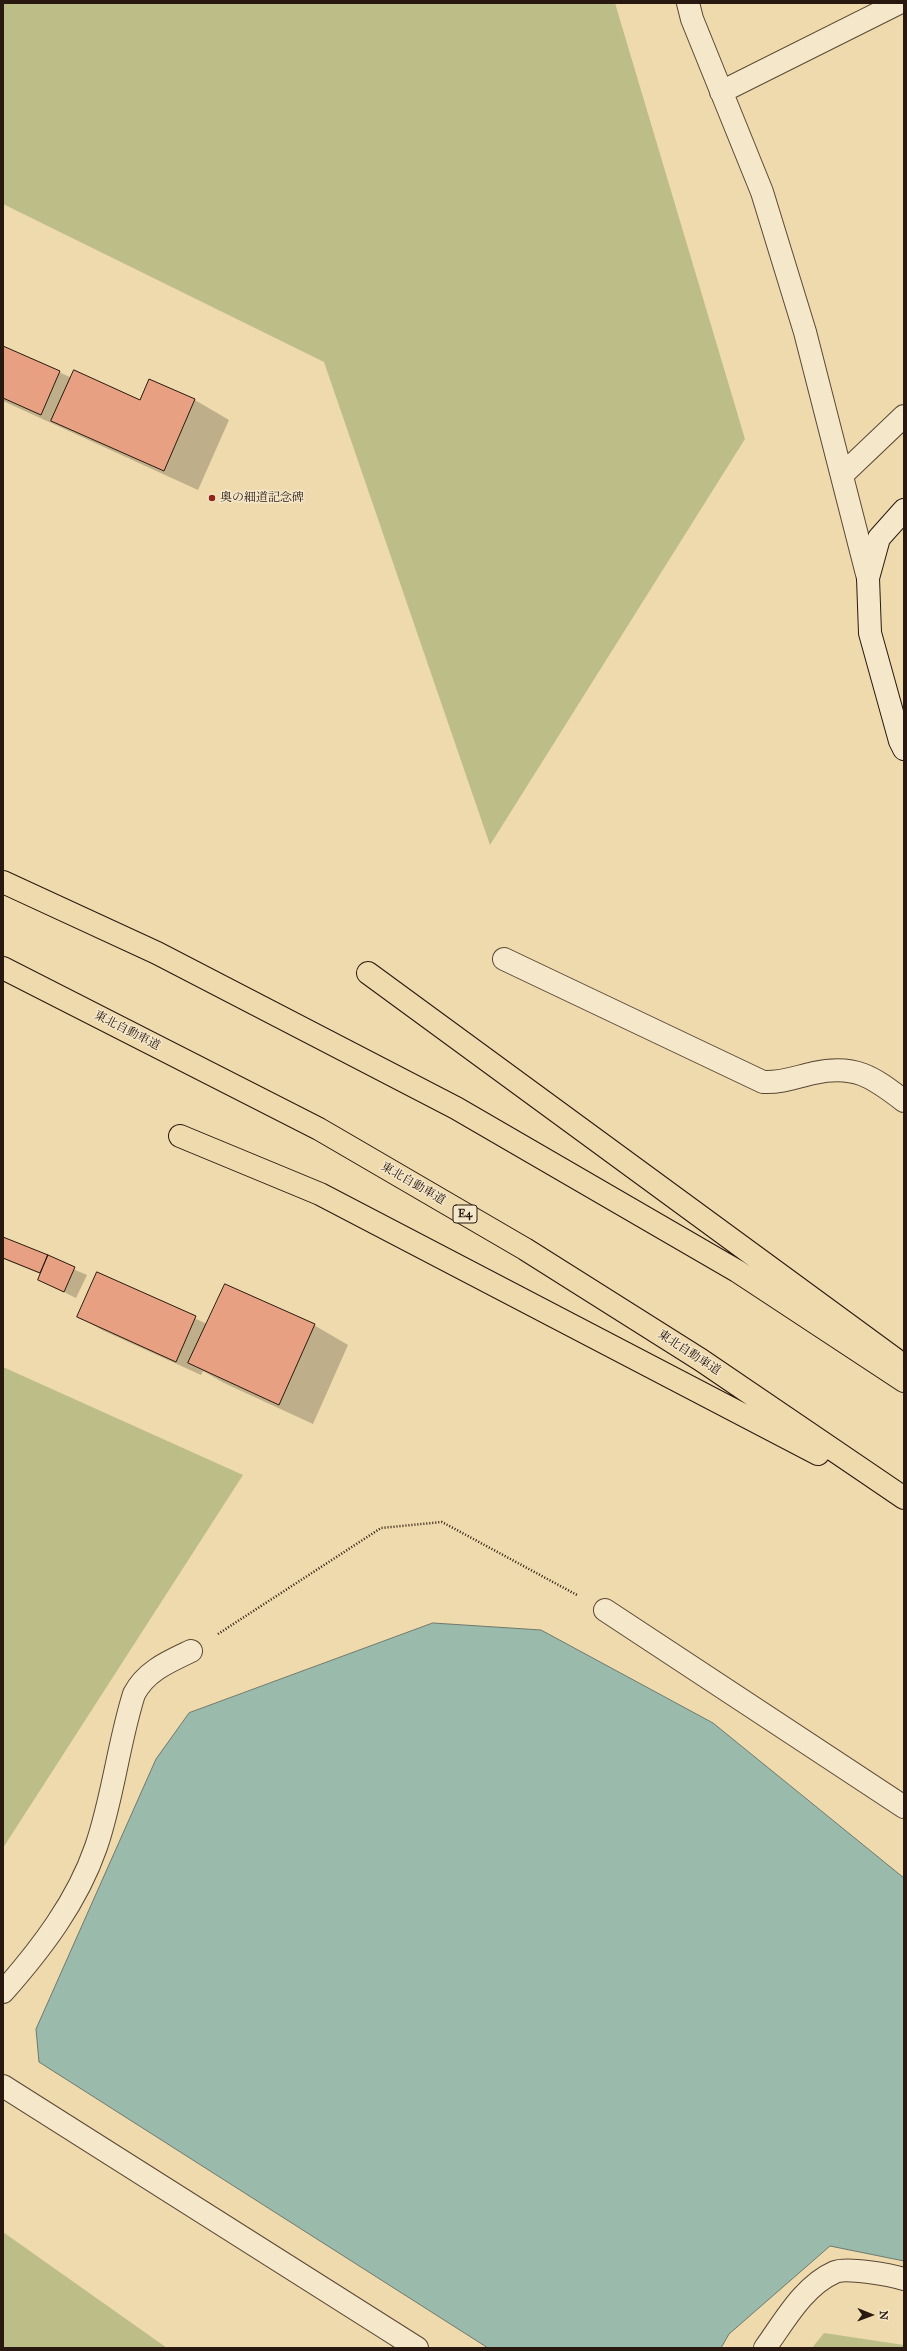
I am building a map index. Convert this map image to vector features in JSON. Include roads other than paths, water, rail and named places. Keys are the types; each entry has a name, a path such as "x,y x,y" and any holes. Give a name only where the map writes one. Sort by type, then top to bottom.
{"highway":[{"path":"3,882 157,953 456,1108 737,1271 904,1382"},
{"name":"東北自動車道","path":"3,968 319,1129 525,1249 701,1360 904,1499"},
{"path":"368,973 904,1365"},
{"path":"180,1136 320,1194 904,1499"}],"street":[{"path":"688,3 692,19 762,192 804,332 868,578 870,634 900,741 904,749"},
{"path":"722,92 899,3"},
{"path":"842,475 904,416"},
{"path":"868,578 879,538 904,510"},
{"path":"504,959 763,1082 780,1083 815,1073 843,1069 868,1076 904,1101"},
{"path":"605,1610 904,1807"},
{"path":"3,1992 23,1969 74,1898 96,1848 134,1694 140,1683 160,1666 190,1651"},
{"path":"3,2086 417,2348"},
{"path":"765,2348 808,2290 836,2272 863,2272 904,2279"}],"place":[{"name":"奥の細道記念碑","path":"212,498"}]}
